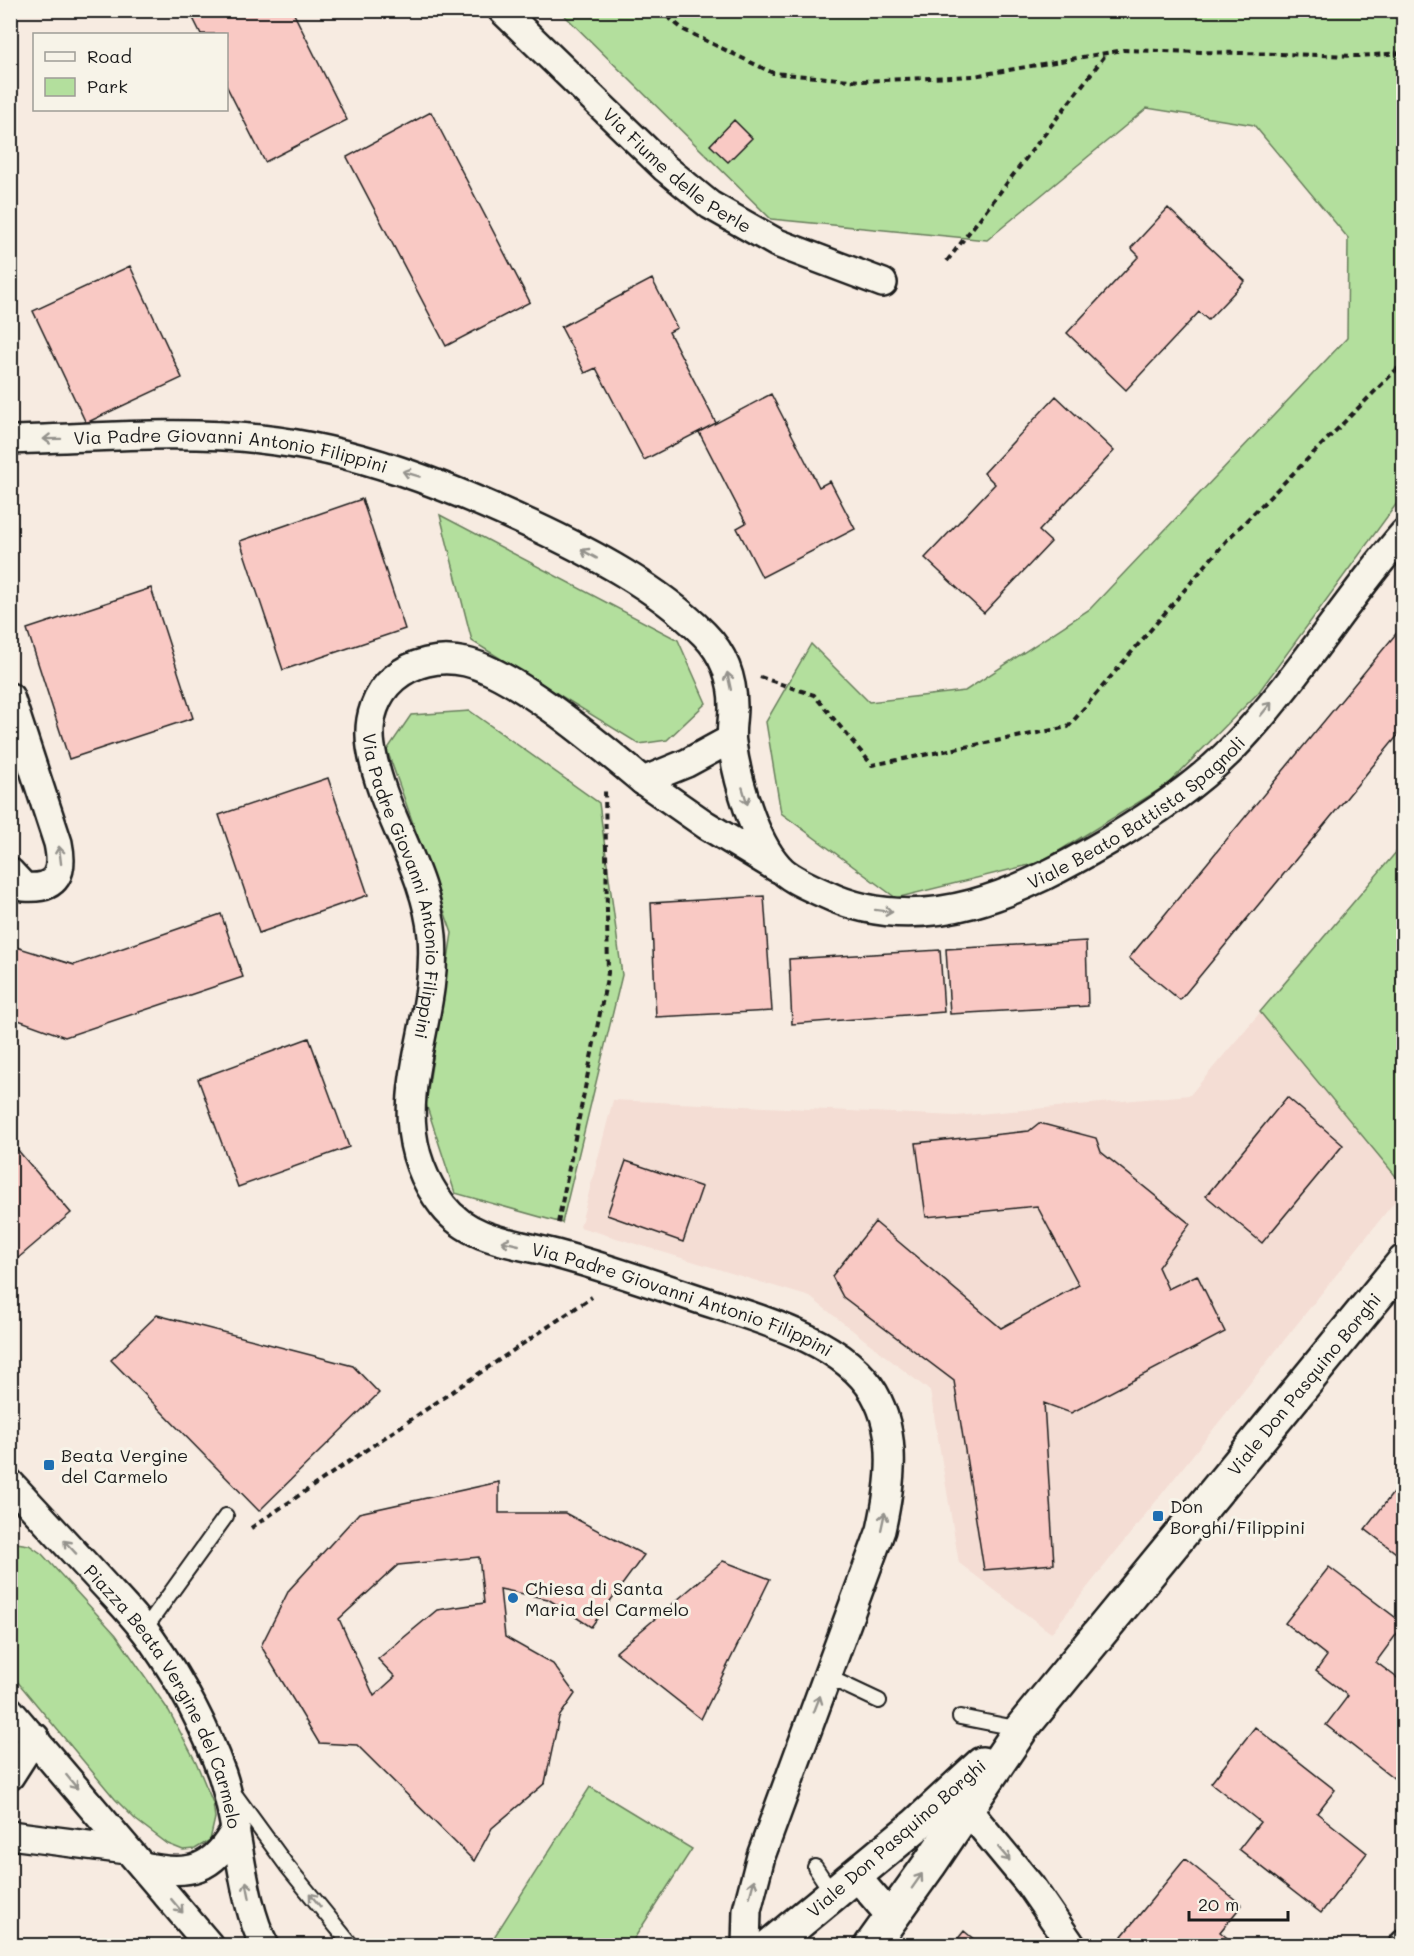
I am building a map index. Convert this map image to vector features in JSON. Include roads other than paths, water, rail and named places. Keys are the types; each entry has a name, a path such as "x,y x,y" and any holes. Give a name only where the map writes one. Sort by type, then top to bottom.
{"street":[{"name":"Via Fiume delle Perle","path":"502,10 665,168 710,205 777,243 883,283"},
{"name":"Via Padre Giovanni Antonio Filippini","path":"10,440 201,436 258,438 342,455 425,479 552,534 624,574 695,626 713,644 725,665 732,696 731,739"},
{"name":"Viale Beato Battista Spagnoli","path":"643,781 697,819 780,870 840,901 870,910 898,913 933,912 968,906 1022,888 1056,872 1172,801 1230,750 1269,705 1404,533"},
{"name":"Via Padre Giovanni Antonio Filippini","path":"643,781 604,749 497,674 480,666 457,661 425,663 395,675 377,698 371,716 370,741 376,770 415,866 432,931 432,977 410,1103 413,1140 437,1197 457,1220 494,1240 552,1253 625,1275 768,1323 815,1343 848,1364 867,1382 879,1402 887,1425 890,1450 888,1496 872,1560 761,1856 747,1910 746,1946"},
{"path":"10,697 58,843 61,863 59,875 39,887 24,887 10,872"},
{"path":"643,781 687,763 731,739 754,821 780,870"},
{"name":"Viale Don Pasquino Borghi","path":"870,1946 1021,1728 1404,1262"},
{"name":"Piazza Beata Vergine del Carmelo","path":"10,1483 23,1512 144,1630 189,1700 223,1778 236,1828 224,1851 181,1872 135,1858 10,1835"},
{"path":"10,1711 35,1737 210,1946"},
{"name":"Viale Don Pasquino Borghi","path":"770,1946 845,1885 1021,1728"},
{"path":"10,1776 35,1737"},
{"path":"967,1809 1036,1893 1072,1946"},
{"path":"236,1828 253,1914 265,1946"},
{"path":"845,1885 891,1917"}],"lane":[{"path":"144,1630 226,1516"},
{"path":"828,1677 879,1701"},
{"path":"960,1717 1021,1728"},
{"path":"223,1778 287,1866 352,1946"},
{"path":"815,1867 845,1885"}],"place":[{"name":"Beata Vergine del Carmelo","path":"49,1465"},
{"name":"Don Borghi/Filippini","path":"1158,1516"},
{"name":"Chiesa di Santa Maria del Carmelo","path":"513,1598"}]}
